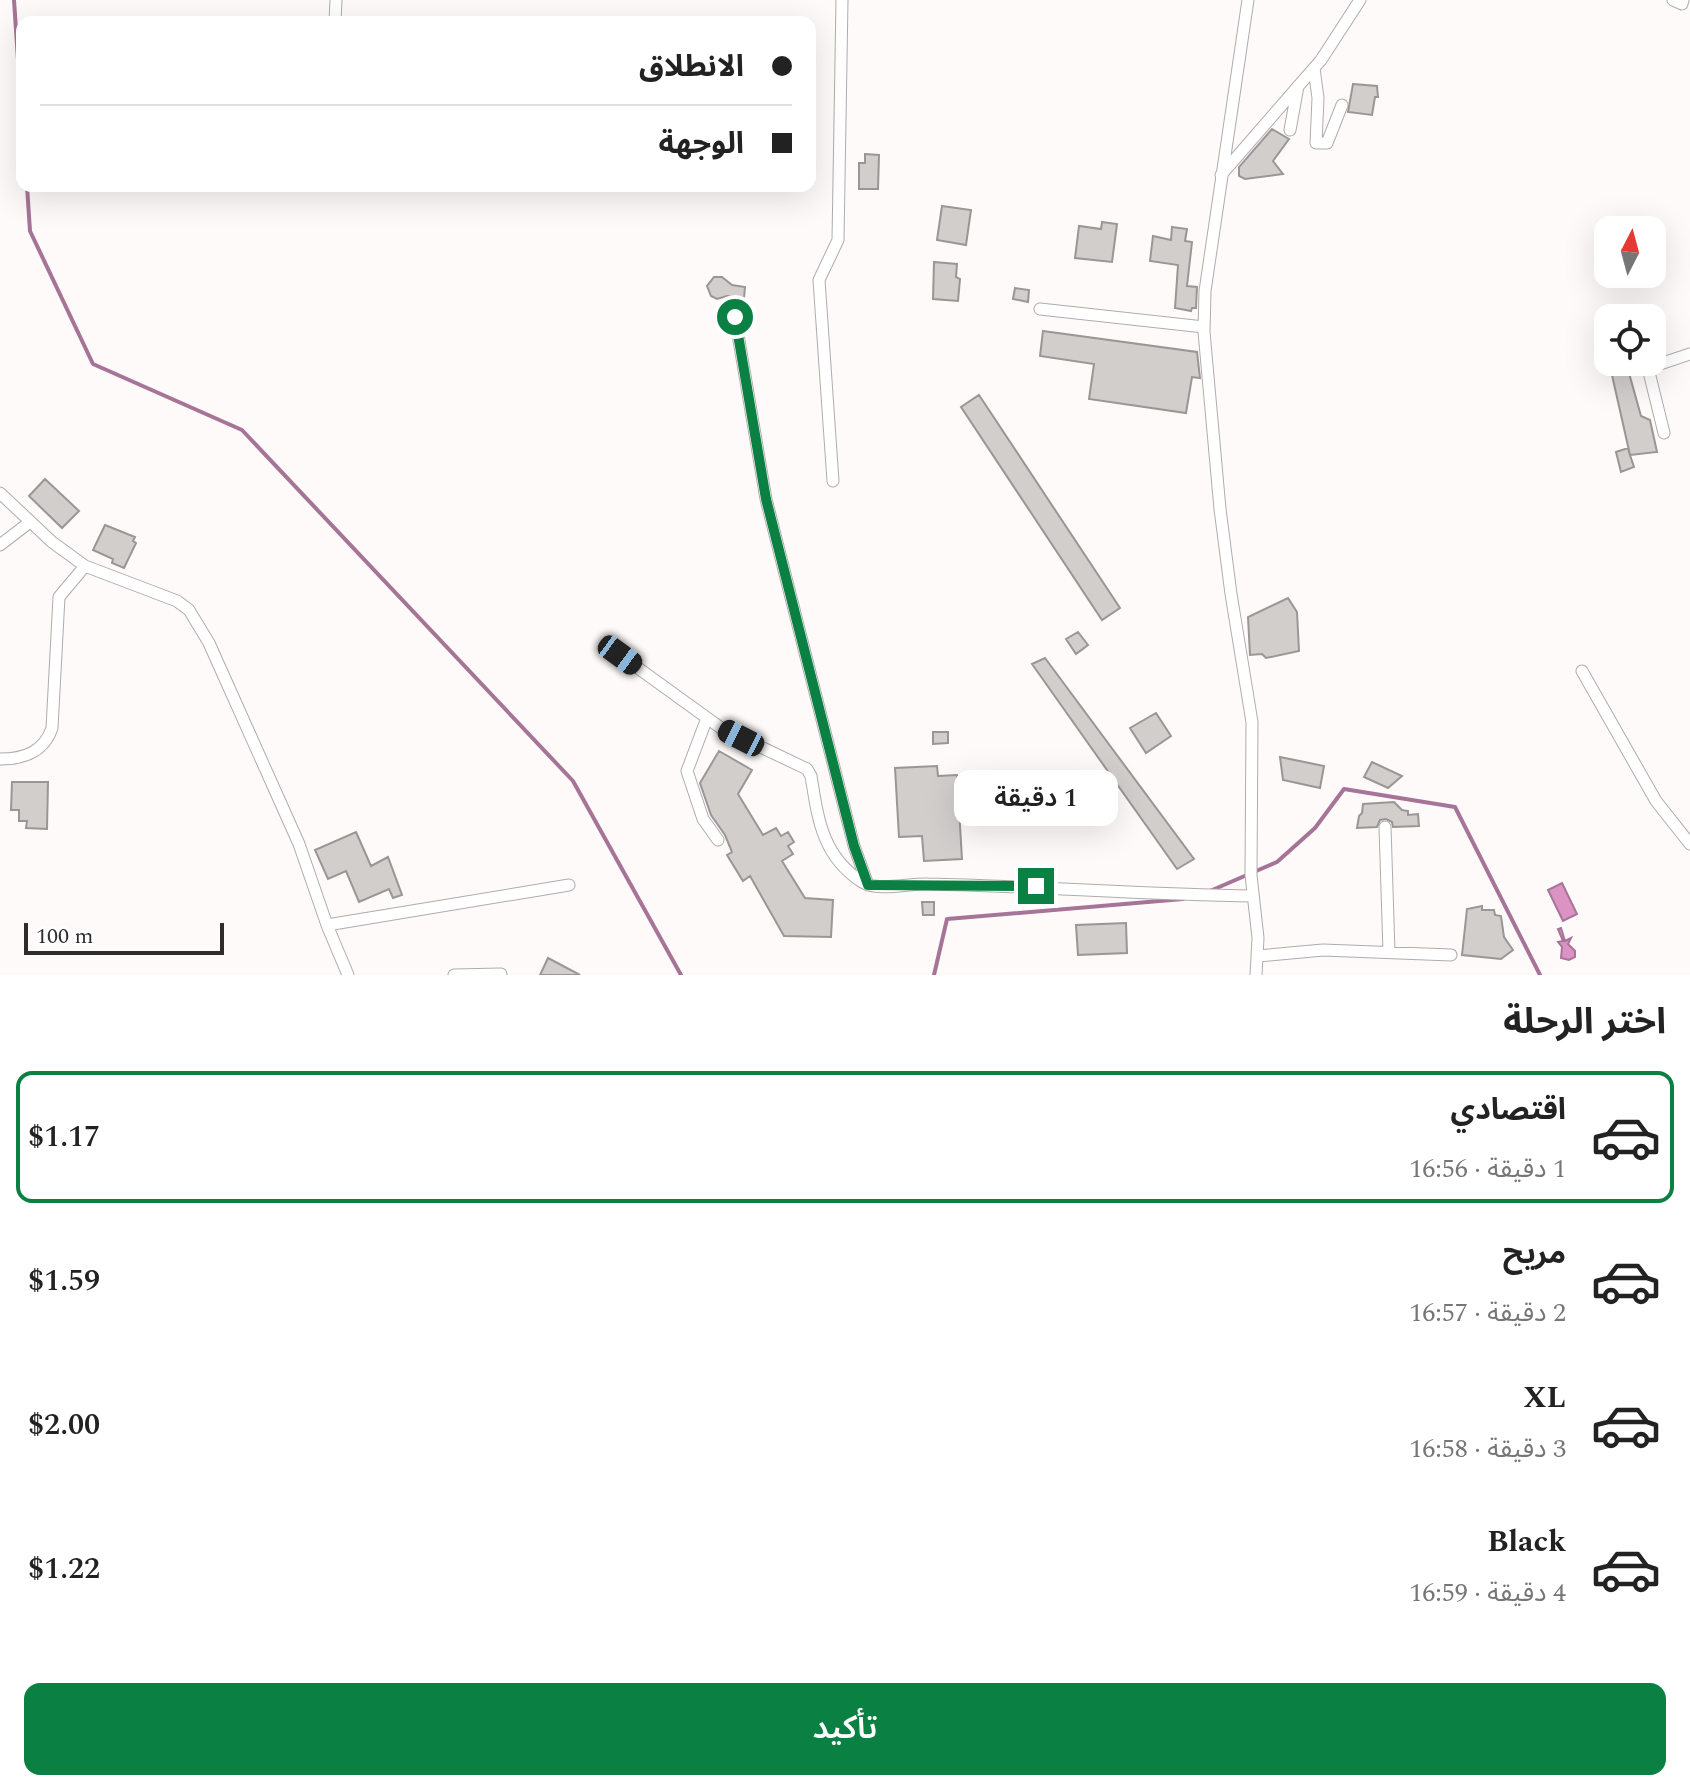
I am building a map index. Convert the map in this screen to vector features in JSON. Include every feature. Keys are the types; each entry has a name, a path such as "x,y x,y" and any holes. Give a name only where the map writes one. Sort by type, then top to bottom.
{"street":[{"path":"833,481 819,280 838,240 842,0"},
{"path":"1248,0 1205,291 1204,327 1224,538 1252,722 1252,891 1258,956 1256,975"},
{"path":"1221,176 1314,68 1360,0"},
{"path":"1673,0 1682,4 1683,0"},
{"path":"1314,68 1318,98 1316,143 1327,143 1342,105"},
{"path":"1290,130 1298,85"},
{"path":"1040,309 1204,327"},
{"path":"735,317 766,499 854,846 868,885"},
{"path":"1664,433 1648,368 1690,354"},
{"path":"0,493 52,542 85,566 177,601 189,610 201,628 299,844 348,975"},
{"path":"0,545 30,522"},
{"path":"0,759 18,759 31,754 43,746 49,737 59,597 85,566"},
{"path":"620,655 733,734 807,769 822,837 844,866 868,885 1009,886 1157,895 1252,891"},
{"path":"1582,671 1656,801 1690,844"},
{"path":"707,718 687,771 703,819 718,840"},
{"path":"1385,827 1389,952"},
{"path":"327,925 569,885"},
{"path":"1258,956 1323,950 1451,955"},
{"path":"454,975 501,974"}],"shaded area":[{"path":"1562,883 1577,914 1563,921 1548,890"},
{"path":"1561,928 1565,941 1571,938 1568,944 1575,951 1575,957 1569,960 1561,958 1562,947 1558,942 1563,941 1558,929"}],"building":[{"path":"1353,84 1377,86 1378,97 1375,97 1372,115 1348,112"},
{"path":"1272,129 1289,139 1273,161 1283,174 1245,179 1239,176 1239,167"},
{"path":"865,154 879,155 878,189 859,189 859,163 865,163"},
{"path":"942,206 971,210 966,245 937,240"},
{"path":"1102,222 1117,224 1112,262 1075,258 1079,226 1101,229"},
{"path":"1172,227 1187,229 1185,241 1192,242 1187,286 1197,287 1196,308 1191,311 1175,308 1178,265 1150,261 1153,236 1171,240"},
{"path":"934,262 957,264 956,277 960,279 958,301 933,299"},
{"path":"714,277 722,277 732,285 745,287 744,298 727,296 717,299 711,296 707,286"},
{"path":"1015,288 1029,290 1028,302 1013,299"},
{"path":"1043,331 1197,352 1200,378 1192,377 1186,413 1089,399 1094,364 1040,356"},
{"path":"1612,376 1630,376 1641,416 1650,420 1657,452 1630,455"},
{"path":"979,395 1120,608 1102,620 961,407"},
{"path":"1628,448 1634,467 1621,472 1616,452"},
{"path":"45,479 79,511 62,528 29,496"},
{"path":"105,525 135,537 133,541 136,543 124,568 93,550"},
{"path":"1288,598 1297,612 1299,651 1266,658 1262,654 1250,655 1248,617"},
{"path":"1078,632 1088,645 1076,654 1066,639"},
{"path":"1045,658 1194,859 1177,869 1032,664"},
{"path":"1156,713 1171,736 1146,753 1130,728"},
{"path":"933,732 948,732 948,743 933,744"},
{"path":"719,751 752,770 738,794 763,835 776,828 781,836 788,832 794,842 788,846 793,854 782,861 805,898 833,900 831,937 784,936 750,876 743,881 727,855 732,852 711,815 700,783"},
{"path":"1280,757 1324,766 1320,788 1283,780"},
{"path":"1372,762 1402,776 1388,788 1364,777"},
{"path":"937,766 938,776 957,775 962,859 924,861 922,836 899,837 895,768"},
{"path":"12,782 48,782 47,829 26,828 27,821 19,821 19,810 11,810"},
{"path":"1394,802 1402,810 1408,811 1408,815 1418,814 1419,826 1393,827 1392,822 1386,819 1380,820 1377,827 1357,828 1363,804"},
{"path":"356,832 371,866 388,857 402,895 393,898 389,889 359,902 346,871 328,879 315,850"},
{"path":"922,902 934,902 934,915 923,915"},
{"path":"1482,906 1482,910 1494,910 1495,915 1501,916 1504,937 1513,950 1501,959 1462,955 1467,909"},
{"path":"1126,923 1127,953 1078,955 1076,925"},
{"path":"548,958 580,975 540,975"}],"waterway":[{"path":"14,0 16,30"},
{"path":"27,192 30,231 93,364 242,430 573,781 681,975"},
{"path":"1210,891 1277,862 1315,828 1344,789 1455,807 1540,975"},
{"path":"934,975 947,919 1183,899"}],"route":[{"path":"735,317 766,499 854,846 868,885 1036,886"}]}
